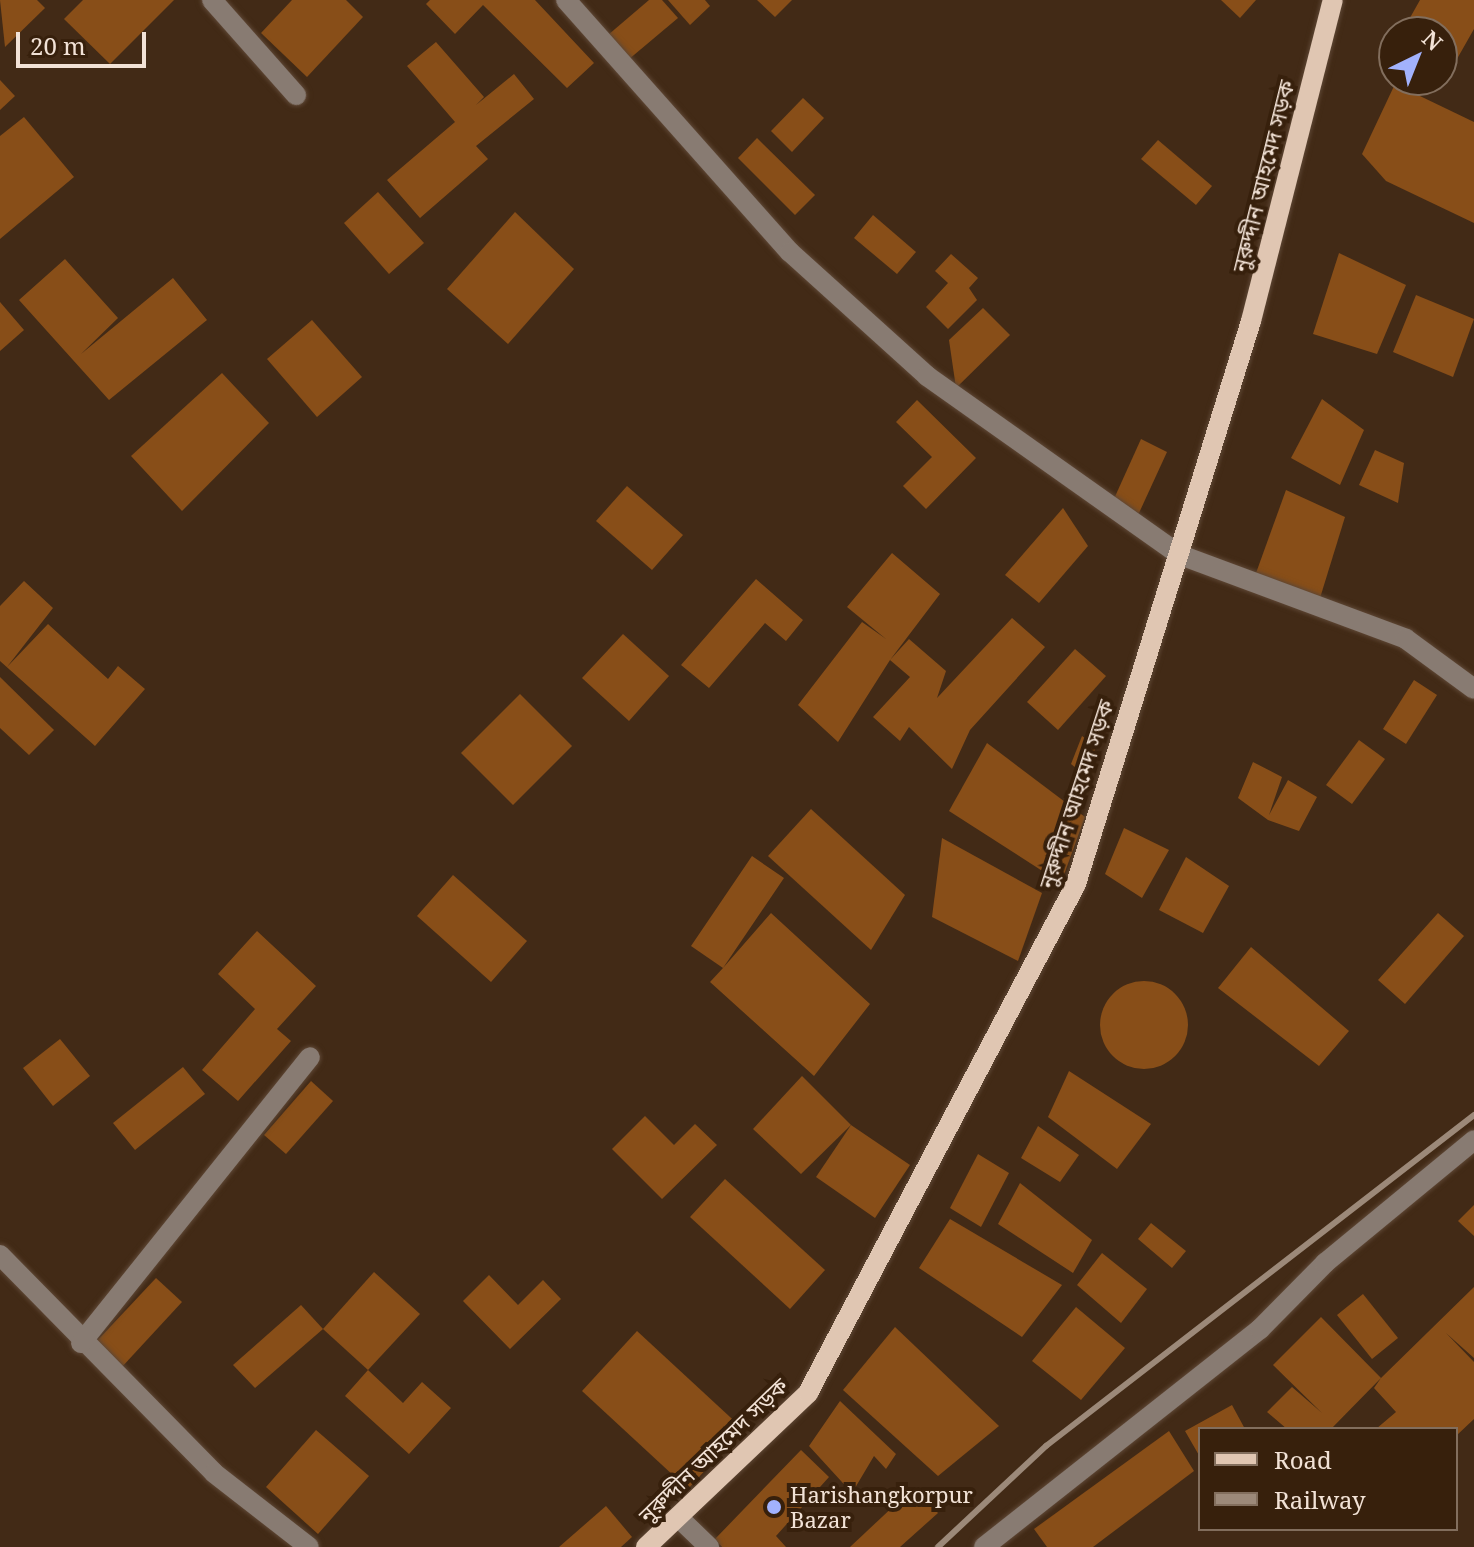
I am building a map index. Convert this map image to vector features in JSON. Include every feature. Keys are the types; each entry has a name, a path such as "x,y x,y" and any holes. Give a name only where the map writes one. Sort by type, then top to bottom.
{"main road":[{"name":"নুরুদ্দীন আহমেদ সড়ক","path":"646,1547 808,1393 1076,884 1251,321 1333,0"}],"street":[{"path":"212,0 296,95"},
{"path":"566,0 790,252 927,376 1178,554 1406,639 1474,689"},
{"path":"81,1343 310,1057"},
{"path":"984,1547 1260,1329 1325,1263 1474,1140"},
{"path":"0,1255 81,1343 214,1473 309,1547"},
{"path":"679,1518 709,1547"}],"building":[{"path":"0,0 37,0 45,8 5,47"},
{"path":"83,0 174,0 110,64 64,19"},
{"path":"292,0 346,0 363,17 307,77 261,33"},
{"path":"430,0 535,0 594,63 567,88 483,5 455,34 426,4"},
{"path":"649,0 662,0 678,18 628,60 608,35"},
{"path":"668,0 705,0 710,6 690,25"},
{"path":"757,0 792,0 775,17"},
{"path":"1221,0 1256,0 1240,18"},
{"path":"1420,0 1474,0 1474,29 1458,57 1458,16 1411,16"},
{"path":"436,42 484,97 476,105 514,74 534,99 476,146 488,159 420,218 387,180 455,122 407,66"},
{"path":"0,80 15,96 0,110"},
{"path":"1389,96 1420,96 1474,122 1474,223 1386,181 1362,154"},
{"path":"803,98 824,118 792,152 771,131"},
{"path":"24,117 74,177 0,239 0,136"},
{"path":"757,138 815,195 795,215 738,158"},
{"path":"1158,140 1212,186 1196,205 1141,159"},
{"path":"378,192 424,243 389,274 344,223"},
{"path":"515,212 574,269 508,344 447,289"},
{"path":"873,215 916,252 897,274 854,238"},
{"path":"1339,253 1406,285 1377,354 1313,334"},
{"path":"951,254 978,278 969,288 977,300 948,329 926,307 948,283 935,271"},
{"path":"65,259 118,318 81,354 173,278 207,320 109,400 19,300"},
{"path":"1416,295 1474,319 1453,377 1393,352"},
{"path":"0,302 24,330 0,351"},
{"path":"983,308 1010,335 956,388 949,340"},
{"path":"312,320 362,377 317,417 267,359"},
{"path":"222,373 269,423 182,511 131,456"},
{"path":"1322,399 1364,430 1340,485 1291,458"},
{"path":"917,400 976,458 926,509 903,486 932,457 896,422"},
{"path":"1141,439 1167,452 1139,513 1113,501"},
{"path":"1375,450 1404,463 1398,503 1359,485"},
{"path":"627,486 683,535 652,570 596,521"},
{"path":"1286,490 1345,517 1320,598 1256,573"},
{"path":"1063,508 1088,546 1039,603 1005,575"},
{"path":"892,553 940,594 890,660 838,742 798,705 862,622 886,639 847,607"},
{"path":"756,579 803,620 786,641 765,623 709,688 681,665"},
{"path":"24,581 53,608 7,667 48,624 108,679 118,666 145,689 95,746 0,661 0,606"},
{"path":"1012,618 1045,647 970,730 952,769 909,727 900,741 873,717 910,677 890,660 909,639 946,671 937,698"},
{"path":"623,634 669,676 629,721 582,678"},
{"path":"1075,649 1106,676 1058,730 1027,702"},
{"path":"0,677 54,730 29,755 0,728"},
{"path":"1414,680 1437,695 1406,744 1383,729"},
{"path":"520,694 572,746 513,805 461,753"},
{"path":"1082,736 1096,746 1087,777 1071,764"},
{"path":"1359,740 1385,759 1352,804 1326,785"},
{"path":"987,743 1085,817 1061,883 949,811"},
{"path":"1253,762 1282,777 1269,815 1288,780 1317,797 1299,831 1268,820 1238,798"},
{"path":"811,809 905,895 871,950 768,856"},
{"path":"1124,828 1169,850 1142,898 1105,874"},
{"path":"942,838 1042,893 1018,961 932,917"},
{"path":"752,856 784,878 723,968 691,946"},
{"path":"1186,857 1229,886 1203,933 1159,910"},
{"path":"453,875 527,941 491,982 417,916"},
{"path":"771,913 870,1004 814,1076 710,982"},
{"path":"1438,913 1464,936 1405,1004 1378,980"},
{"path":"257,931 316,986 277,1029 291,1041 238,1101 202,1070 255,1009 218,974"},
{"path":"1251,947 1349,1031 1319,1066 1218,988"},
{"path":"1144,981 1161,984 1175,994 1185,1008 1188,1025 1185,1042 1175,1056 1161,1066 1144,1069 1127,1066 1113,1056 1103,1042 1100,1025 1103,1008 1113,994 1127,984"},
{"path":"60,1039 90,1076 53,1106 23,1068"},
{"path":"183,1067 205,1094 135,1150 113,1123"},
{"path":"1069,1071 1151,1124 1117,1169 1048,1117"},
{"path":"802,1076 851,1125 801,1174 753,1129"},
{"path":"311,1081 333,1101 286,1154 264,1135"},
{"path":"645,1116 674,1145 695,1124 717,1145 662,1199 612,1149"},
{"path":"851,1125 910,1165 875,1218 816,1177"},
{"path":"1038,1126 1079,1155 1060,1182 1021,1158"},
{"path":"978,1154 1009,1173 981,1227 950,1208"},
{"path":"725,1179 825,1270 790,1309 690,1217"},
{"path":"1020,1183 1092,1240 1073,1273 998,1224"},
{"path":"1474,1205 1474,1236 1458,1221"},
{"path":"950,1219 1062,1285 1022,1337 919,1268"},
{"path":"1151,1223 1186,1251 1172,1268 1138,1239"},
{"path":"1102,1253 1147,1289 1121,1323 1077,1285"},
{"path":"374,1272 420,1314 368,1370 323,1329"},
{"path":"489,1275 518,1305 543,1280 561,1299 510,1349 463,1301"},
{"path":"156,1278 182,1302 121,1368 95,1343"},
{"path":"1474,1287 1474,1358 1446,1333 1474,1362 1474,1419 1458,1434 1458,1427 1378,1427 1396,1412 1374,1388"},
{"path":"1363,1294 1398,1338 1372,1359 1337,1315"},
{"path":"301,1305 323,1329 255,1388 233,1365"},
{"path":"1076,1307 1125,1348 1081,1400 1032,1361"},
{"path":"1321,1317 1381,1378 1333,1427 1285,1427 1267,1412 1292,1387 1322,1413 1273,1365"},
{"path":"895,1327 999,1426 938,1476 843,1390"},
{"path":"637,1331 743,1429 688,1489 582,1391"},
{"path":"368,1370 403,1403 422,1382 451,1408 409,1454 345,1396"},
{"path":"840,1401 896,1454 886,1469 874,1456 852,1493 809,1446"},
{"path":"1232,1405 1244,1427 1198,1427 1198,1454 1185,1431"},
{"path":"316,1430 369,1476 318,1534 266,1487"},
{"path":"1169,1431 1194,1471 1093,1547 1047,1547 1034,1529"},
{"name":"Harishangkorpur Bazar","path":"801,1450 829,1477 776,1536 786,1547 722,1547 715,1539"},
{"path":"914,1487 938,1513 900,1547 850,1547"},
{"path":"606,1506 632,1537 621,1547 559,1547"}],"railway":[{"path":"938,1547 1046,1446 1474,1115"}],"place":[{"name":"Harishangkorpur Bazar","path":"774,1507"}]}
